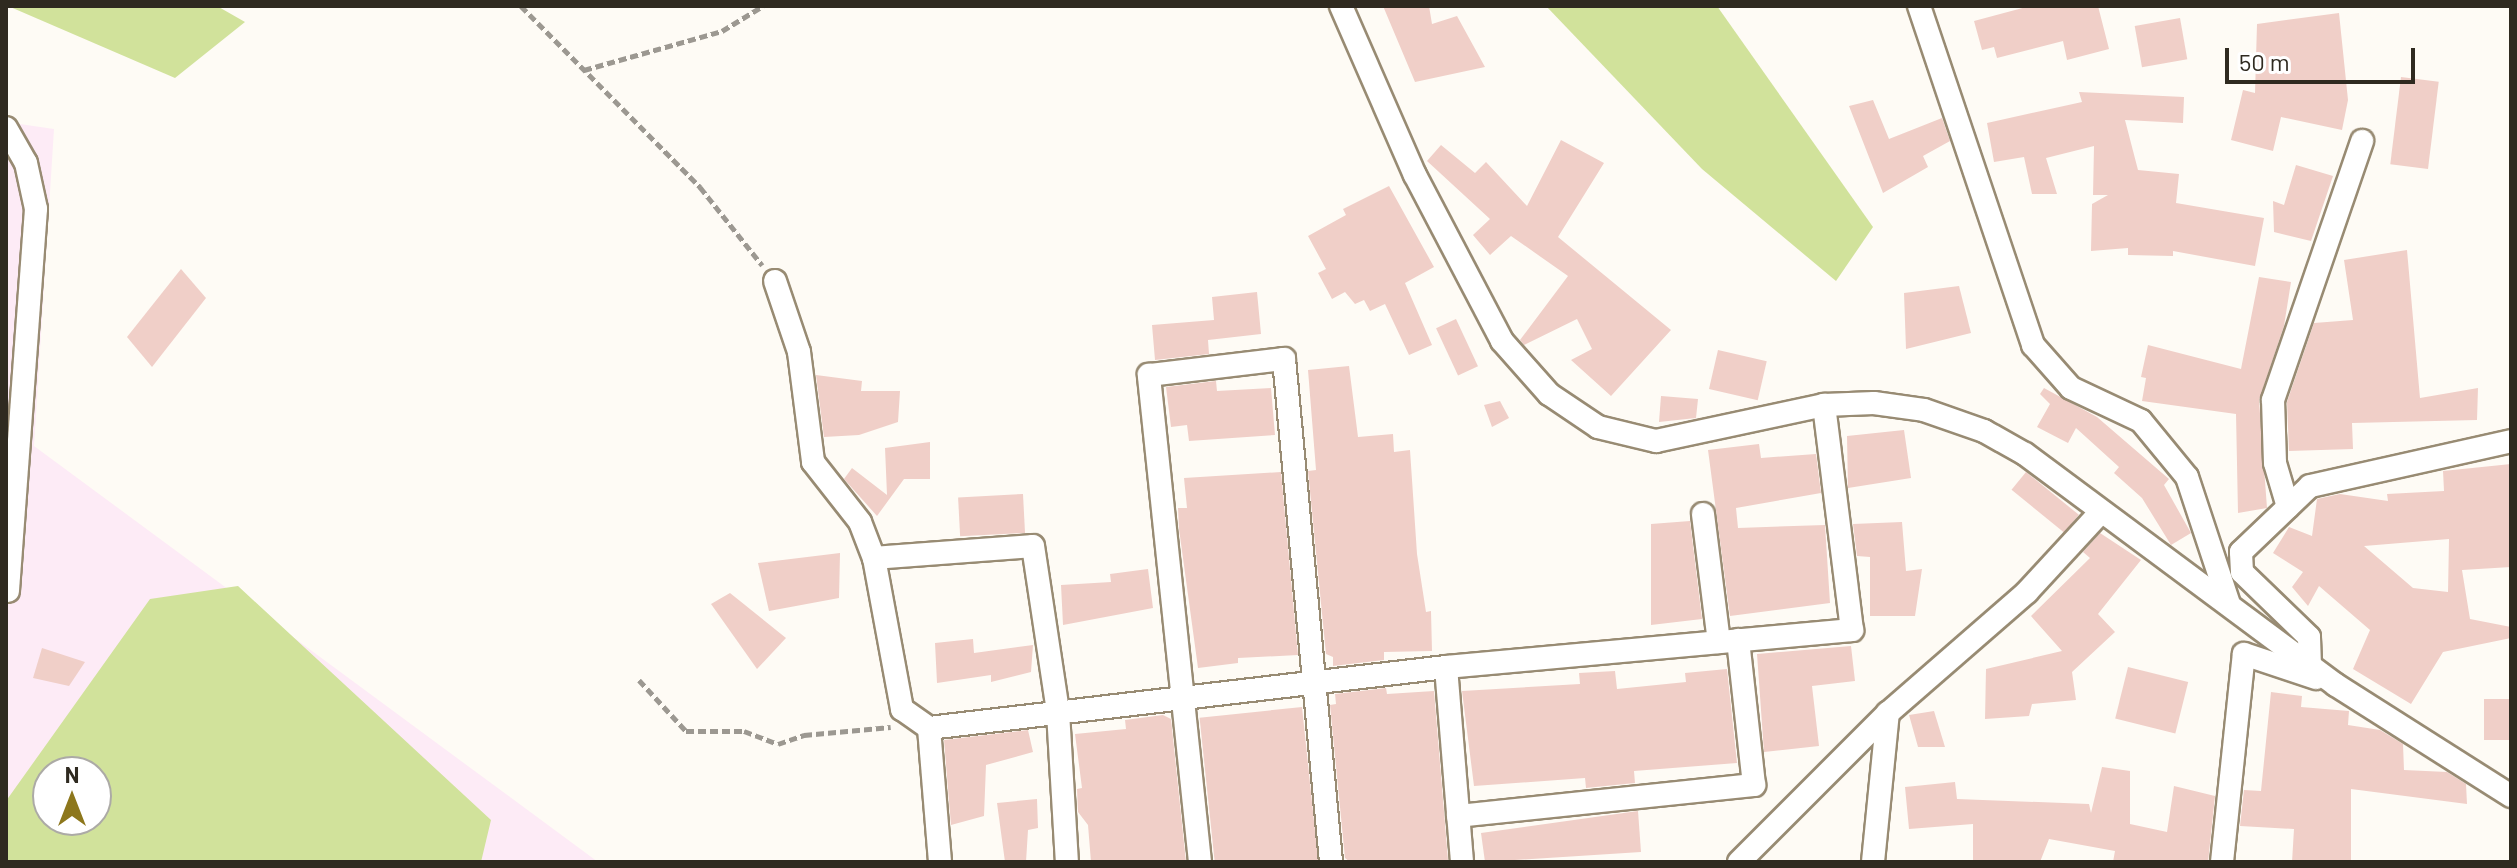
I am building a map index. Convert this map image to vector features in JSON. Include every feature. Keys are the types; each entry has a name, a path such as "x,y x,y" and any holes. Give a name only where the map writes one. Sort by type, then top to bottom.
{"street":[{"path":"1341,6 1415,175 1502,341 1549,394 1598,427 1656,441 1824,405 1874,403 1924,410 1984,431 2025,454 2100,513 2229,604 2336,685 2511,796"},
{"path":"1919,6 2033,345 2071,388 2141,421 2187,477 2229,604"},
{"path":"6,128 26,163 36,209 8,591"},
{"path":"2288,507 2275,463 2273,400 2362,141"},
{"path":"775,281 799,352 813,462 860,522 874,558 902,709 923,724 1058,712 1446,667 1852,630 1824,405"},
{"path":"1200,862 1149,375 1284,359 1331,862"},
{"path":"2310,666 2309,637 2242,572 2241,552 2310,486 2511,441"},
{"path":"1739,862 1888,713 2027,592 2100,513"},
{"path":"1458,816 1754,785 1703,514"},
{"path":"874,558 1033,546 1058,712 1067,862"},
{"path":"2222,862 2244,654 2336,685"},
{"path":"1446,667 1462,862"},
{"path":"1873,862 1888,713"},
{"path":"923,724 940,862"}],"path":[{"path":"521,6 700,187 775,281"},
{"path":"584,70 722,31 763,6"},
{"path":"639,680 686,731 744,731 778,744 804,735 923,724"}],"shaded area":[{"path":"6,122 54,129 34,446 598,862 6,862"}],"green space":[{"path":"8,6 217,6 245,22 175,78"},
{"path":"1546,6 1717,6 1873,227 1836,281 1702,169"},
{"path":"238,586 491,820 481,862 6,862 6,801 32,765 32,836 112,836 112,756 38,756 150,599"}],"building":[{"path":"1383,6 1429,6 1432,24 1457,16 1485,67 1415,82"},
{"path":"2030,6 2098,6 2109,49 2067,60 2063,41 1997,58 1994,47 1982,50 1974,21"},
{"path":"2339,13 2348,100 2342,130 2281,117 2273,151 2231,140 2243,90 2255,93 2257,24"},
{"path":"2180,18 2187,59 2142,67 2135,26"},
{"path":"2401,77 2439,82 2428,169 2390,164"},
{"path":"2079,92 2184,97 2183,123 2125,120 2138,170 2179,174 2176,203 2264,218 2255,266 2173,251 2173,256 2128,255 2128,248 2091,251 2092,204 2108,195 2093,195 2094,146 2046,158 2057,194 2032,194 2024,157 1994,162 1987,123 2082,102"},
{"path":"1873,100 1889,139 1942,118 1950,141 1923,156 1928,167 1883,193 1849,106"},
{"path":"1561,140 1604,163 1558,237 1671,330 1611,396 1571,360 1592,349 1577,319 1524,345 1520,340 1568,276 1511,236 1490,255 1473,235 1490,219 1427,161 1441,145 1475,173 1486,162 1527,206"},
{"path":"2296,165 2333,176 2311,241 2274,232 2273,201 2284,205"},
{"path":"1389,186 1434,267 1405,283 1432,345 1409,355 1385,304 1370,311 1364,300 1355,304 1345,292 1332,299 1318,273 1326,269 1308,236 1346,215 1343,209"},
{"path":"2407,250 2420,398 2478,388 2477,420 2352,423 2353,449 2289,451 2287,402 2314,323 2353,320 2344,260"},
{"path":"181,269 206,298 152,367 127,337"},
{"path":"2259,277 2291,282 2284,326 2259,400 2267,508 2238,513 2236,414 2142,401 2146,378 2141,377 2148,345 2241,369"},
{"path":"1959,286 1971,333 1906,349 1904,293"},
{"path":"1257,292 1261,334 1208,340 1209,354 1155,360 1152,325 1214,320 1212,297"},
{"path":"1456,319 1478,366 1458,375 1436,328"},
{"path":"1718,350 1767,361 1758,400 1709,389"},
{"path":"1349,366 1358,437 1393,434 1394,452 1410,450 1417,554 1426,612 1431,611 1432,651 1384,652 1384,660 1333,666 1333,657 1326,654 1308,471 1316,470 1308,370"},
{"path":"816,375 862,381 861,391 900,391 898,422 859,435 824,437"},
{"path":"1216,381 1217,391 1271,388 1275,435 1189,441 1187,425 1171,427 1166,387"},
{"path":"2044,388 2097,417 2169,479 2164,485 2191,533 2171,545 2142,498 2114,473 2119,467 2076,428 2068,443 2037,427 2050,404 2040,394"},
{"path":"1661,396 1698,399 1696,418 1659,422"},
{"path":"1500,401 1509,418 1492,427 1484,405"},
{"path":"1904,430 1911,478 1848,488 1847,436"},
{"path":"930,442 930,479 904,479 877,516 844,479 852,468 887,495 885,448"},
{"path":"1759,444 1761,458 1816,454 1821,493 1736,508 1738,528 1825,525 1830,603 1730,616 1708,450"},
{"path":"2511,464 2511,567 2462,570 2470,619 2511,627 2511,638 2443,652 2411,704 2353,669 2370,630 2319,586 2308,606 2292,587 2303,572 2273,553 2289,527 2312,536 2317,499 2340,494 2388,501 2387,494 2444,491 2443,471","holes":["2449,539 2448,592 2413,588 2364,546"]},
{"path":"1281,472 1298,655 1238,658 1238,663 1198,668 1179,529 1178,508 1187,508 1184,478"},
{"path":"2026,472 2079,515 2064,533 2012,490"},
{"path":"1023,494 1025,533 960,536 958,497"},
{"path":"1690,521 1702,619 1651,625 1651,524"},
{"path":"1902,522 1906,571 1922,569 1915,616 1870,616 1870,557 1857,556 1853,524"},
{"path":"2100,533 2141,560 2098,614 2115,632 2072,672 2076,700 2032,704 2029,716 1985,719 1986,669 2062,651 2031,616 2090,558 2083,552"},
{"path":"840,553 839,598 769,611 758,563"},
{"path":"1148,569 1153,608 1063,625 1061,585 1111,582 1110,574"},
{"path":"730,593 786,638 757,669 711,604"},
{"path":"973,639 974,653 1033,645 1031,672 991,682 991,675 937,683 935,643"},
{"path":"1851,646 1855,681 1812,686 1819,746 1764,752 1757,654"},
{"path":"42,648 85,662 69,686 33,678"},
{"path":"2128,667 2188,682 2175,733 2115,718"},
{"path":"1727,669 1737,763 1634,771 1635,783 1586,788 1585,778 1474,786 1462,691 1580,684 1579,673 1615,671 1617,689 1686,682 1685,673"},
{"path":"1386,688 1387,694 1434,691 1448,860 1350,862 1345,858 1330,705 1336,704 1335,694"},
{"path":"2271,692 2302,696 2301,707 2349,711 2348,725 2380,730 2403,744 2404,770 2447,772 2466,784 2467,804 2351,789 2351,862 2292,862 2294,829 2240,826 2244,790 2261,791"},
{"path":"2484,699 2511,699 2511,740 2484,740"},
{"path":"1302,707 1318,861 1215,862 1200,718"},
{"path":"1934,711 1945,747 1918,747 1909,715"},
{"path":"1163,715 1171,719 1186,862 1091,862 1088,825 1078,812 1077,789 1082,788 1075,734 1126,729 1125,720"},
{"path":"1028,730 1033,752 986,765 984,816 951,825 944,740"},
{"path":"2102,767 2130,771 2130,824 2167,832 2174,786 2215,796 2208,862 2113,862 2115,851 2049,839 2040,862 1973,862 1973,824 1909,829 1905,787 1955,782 1957,799 2089,804 2091,813"},
{"path":"1037,799 1038,828 1028,830 1026,862 1005,862 997,803"},
{"path":"1638,811 1641,852 1485,862 1481,833"}]}
